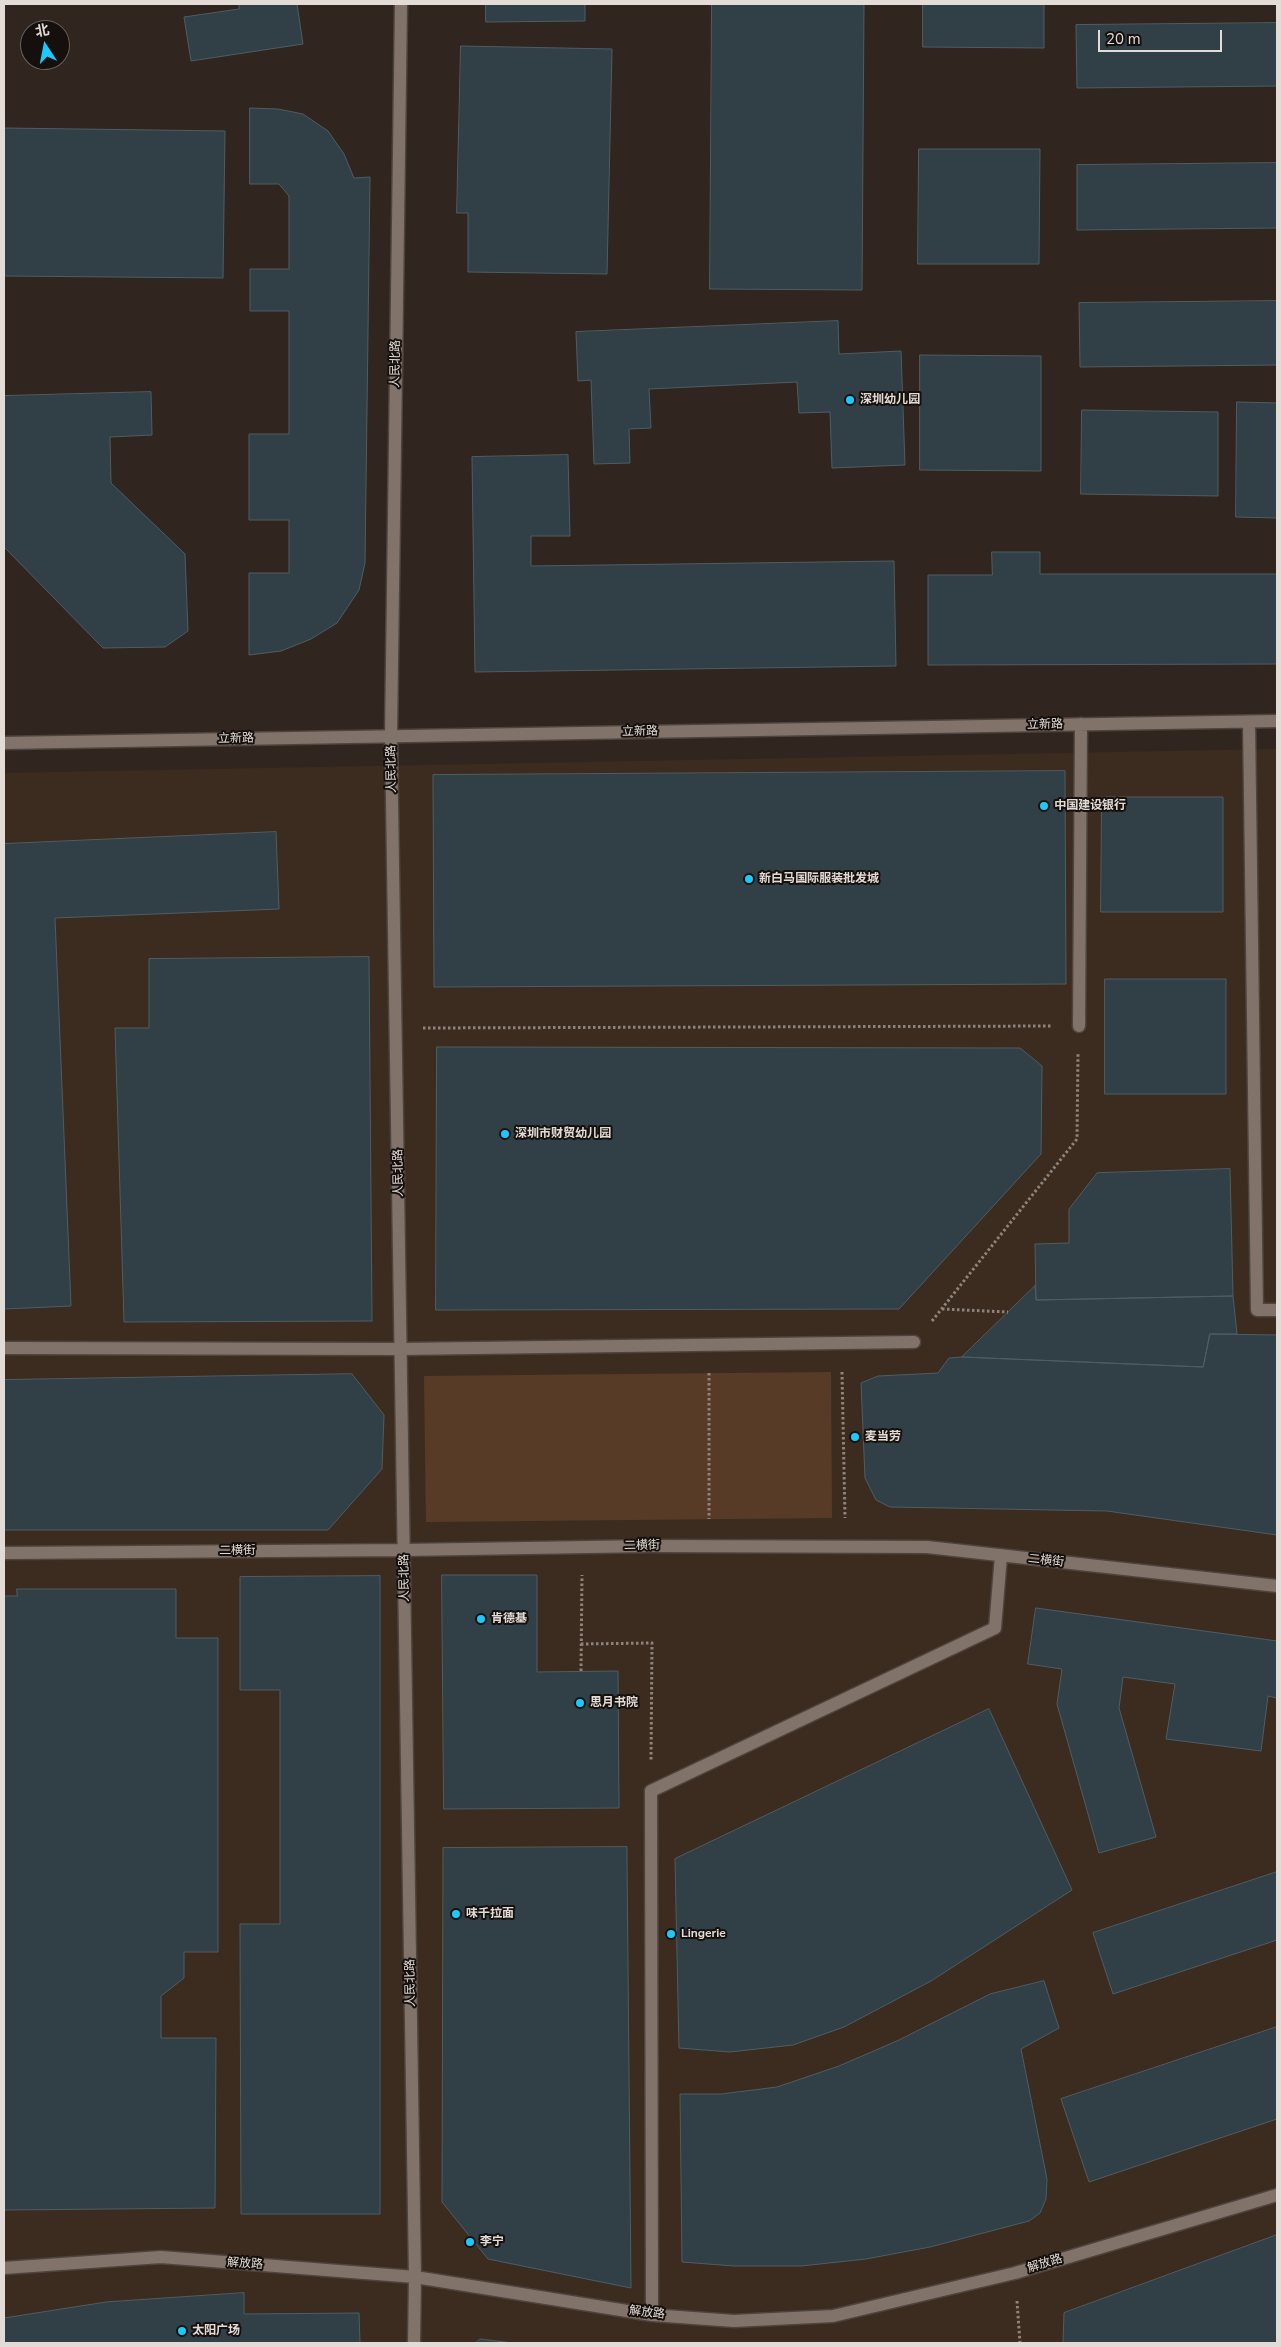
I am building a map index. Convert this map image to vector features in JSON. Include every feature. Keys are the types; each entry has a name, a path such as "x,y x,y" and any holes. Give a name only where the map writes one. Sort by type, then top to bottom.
{"street":[{"name":"人民北路","path":"401,4 391,736 405,1550 415,2277 414,2343"},
{"name":"立新路","path":"4,743 1277,721"},
{"path":"1249,722 1258,1310 1277,1310"},
{"path":"1079,1026 1080,724"},
{"path":"4,1348 401,1350 914,1342"},
{"name":"二横街","path":"4,1552 709,1546 927,1547 1277,1586"},
{"path":"652,2315 651,1790 995,1628 1002,1556"},
{"name":"解放路","path":"4,2268 160,2257 415,2277 652,2315 734,2321 833,2316 1015,2273 1277,2195"}],"path":[{"path":"397,1028 1079,1026 1077,1139 914,1342"},
{"path":"941,1309 1008,1312"},
{"path":"842,1344 846,1547"},
{"path":"709,1345 709,1546"},
{"path":"581,1671 583,1547"},
{"path":"581,1644 652,1642 651,1790"},
{"path":"1015,2273 1020,2343"}],"shaded area":[{"path":"1277,749 1277,2343 4,2343 4,773"},
{"path":"831,1372 832,1518 426,1522 424,1376"}],"building":[{"path":"239,4 297,4 303,44 191,61 184,17 239,9"},
{"path":"486,4 585,4 585,21 486,22"},
{"path":"712,4 864,4 862,290 710,289"},
{"path":"923,4 1044,4 1044,48 923,47"},
{"path":"1277,23 1277,86 1077,88 1076,25"},
{"path":"461,46 612,49 607,274 468,272 468,213 457,213"},
{"path":"250,108 278,109 303,114 328,131 344,154 354,178 370,177 365,563 359,590 337,623 311,639 281,651 249,655 249,573 289,573 289,520 249,520 249,434 289,434 289,311 250,311 250,269 289,269 289,196 279,184 250,184"},
{"path":"4,128 225,131 223,278 4,276"},
{"path":"919,149 1040,149 1039,264 918,264"},
{"path":"1277,163 1277,228 1077,230 1077,165"},
{"path":"1277,301 1277,365 1080,367 1079,303"},
{"name":"深圳幼儿园","path":"838,321 839,354 901,351 905,465 832,468 830,412 799,413 797,382 649,389 651,428 629,429 630,463 594,464 591,380 578,381 576,332"},
{"path":"920,355 1041,356 1041,471 920,470"},
{"path":"151,392 152,435 110,437 111,483 185,554 188,631 165,647 103,648 4,547 4,396"},
{"path":"1237,402 1277,403 1277,518 1236,517"},
{"path":"1082,410 1218,412 1218,496 1081,494"},
{"path":"568,455 570,536 531,536 531,566 894,561 896,666 475,672 472,457"},
{"path":"992,552 1040,552 1040,574 1277,574 1277,664 928,665 928,575 992,575"},
{"name":"新白马国际服装批发城","path":"1065,771 1066,984 434,987 433,775"},
{"path":"1102,797 1223,797 1223,912 1101,912"},
{"path":"276,832 279,909 55,918 71,1306 4,1309 4,844"},
{"path":"369,957 372,1321 124,1322 115,1028 149,1028 149,959"},
{"path":"1105,979 1226,979 1226,1094 1105,1094"},
{"path":"437,1047 1020,1048 1042,1066 1041,1154 899,1309 436,1310"},
{"path":"1230,1169 1233,1296 1036,1300 1035,1244 1069,1243 1069,1209 1097,1173"},
{"path":"1035,1286 1036,1300 1233,1296 1237,1334 1210,1334 1203,1367 962,1357"},
{"path":"1210,1334 1277,1335 1277,1535 1107,1511 890,1507 876,1500 865,1478 861,1383 878,1376 938,1373 949,1358 962,1357 1203,1367"},
{"path":"352,1374 384,1415 382,1469 328,1530 4,1530 4,1380"},
{"path":"442,1575 537,1575 537,1672 618,1671 619,1808 444,1809"},
{"path":"380,1576 380,2214 241,2214 240,1924 280,1924 280,1690 240,1690 240,1577"},
{"path":"17,1589 176,1589 176,1638 218,1638 218,1952 184,1952 184,1978 161,1996 161,2038 216,2038 215,2208 4,2210 4,1596 17,1596"},
{"path":"1036,1608 1277,1641 1277,1698 1268,1696 1261,1751 1166,1739 1175,1684 1123,1677 1119,1708 1156,1837 1099,1853 1057,1704 1062,1669 1028,1664"},
{"path":"989,1709 1072,1890 931,1981 844,2027 793,2045 730,2052 679,2048 675,1859"},
{"path":"627,1847 631,2288 488,2259 442,2202 443,1848"},
{"path":"1277,1872 1277,1940 1113,1994 1093,1933"},
{"path":"1044,1981 1059,2028 1021,2049 1047,2179 1046,2199 1040,2213 1029,2221 930,2247 866,2259 801,2266 734,2266 682,2262 680,2094 721,2094 777,2087 839,2066 899,2040 990,1994"},
{"path":"1277,2027 1277,2119 1089,2182 1061,2099"},
{"path":"1277,2235 1277,2343 1063,2343 1064,2313"},
{"name":"太阳广场","path":"244,2293 244,2314 359,2313 360,2343 4,2343 4,2318 106,2302"},
{"path":"480,2339 513,2343 476,2343"}],"place":[{"name":"深圳幼儿园","path":"850,400"},
{"name":"中国建设银行","path":"1044,806"},
{"name":"新白马国际服装批发城","path":"749,879"},
{"name":"深圳市财贸幼儿园","path":"505,1134"},
{"name":"麦当劳","path":"855,1437"},
{"name":"肯德基","path":"481,1619"},
{"name":"思月书院","path":"580,1703"},
{"name":"味千拉面","path":"456,1914"},
{"name":"Lingerie","path":"671,1934"},
{"name":"李宁","path":"470,2242"},
{"name":"太阳广场","path":"182,2331"}]}
